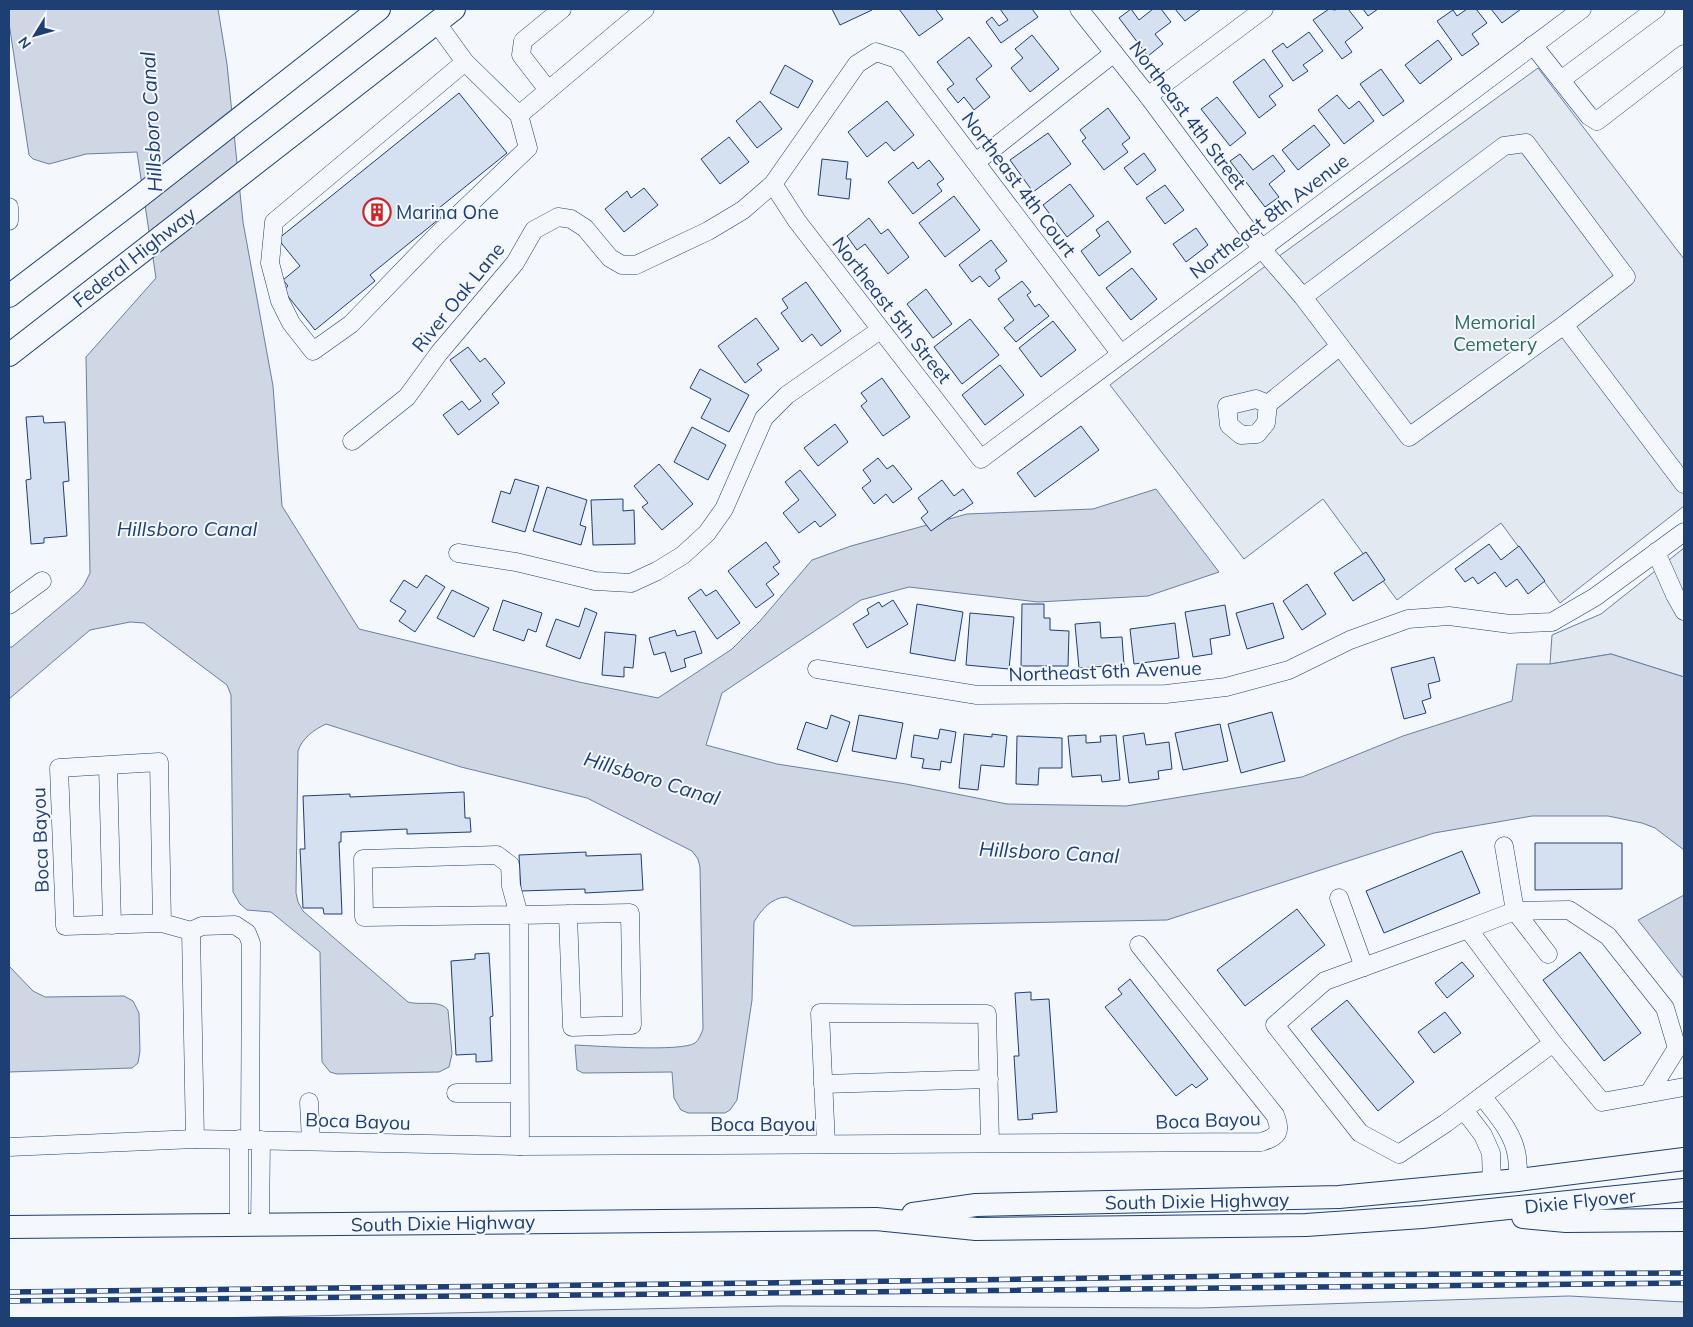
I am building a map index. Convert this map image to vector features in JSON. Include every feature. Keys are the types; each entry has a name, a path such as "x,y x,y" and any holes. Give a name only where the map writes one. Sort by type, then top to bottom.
{"main road":[{"path":"9,296 379,9"},
{"name":"Federal Highway","path":"9,355 454,9"},
{"name":"Dixie Flyover","path":"1518,1180 1684,1159"},
{"path":"1475,1212 1511,1191 1518,1180"},
{"name":"South Dixie Highway","path":"876,1219 976,1205 1339,1197 1518,1180"},
{"name":"Dixie Flyover","path":"1475,1212 1684,1190"},
{"path":"1475,1212 1566,1221 1684,1220"},
{"name":"South Dixie Highway","path":"9,1228 876,1219 976,1229 1073,1228 1306,1225 1475,1212"}],"street":[{"path":"548,90 521,56 523,41 562,9"},
{"path":"519,116 645,9"},
{"name":"Northeast 4th Street","path":"1079,9 1148,96 1261,248 1303,297 1409,438 1564,325"},
{"path":"1148,96 1264,9"},
{"name":"Northeast 8th Avenue","path":"981,459 1120,353 1582,9"},
{"path":"1561,80 1656,9"},
{"path":"436,22 465,62 519,116 528,148 436,237 351,324 313,351 291,323 280,300 270,263 274,222 465,62"},
{"path":"1533,45 1589,116 1598,121 1684,54"},
{"name":"Northeast 4th Court","path":"773,184 857,64 876,52 898,59 1120,353"},
{"path":"976,162 1114,53"},
{"path":"1303,297 1504,146 1526,143 1626,277 1564,325 1684,484"},
{"name":"River Oak Lane","path":"352,441 407,396 439,353 515,263 534,230 558,217 571,219 585,228 610,258 622,265 636,265 708,231 742,210 773,184"},
{"name":"Northeast 5th Street","path":"773,184 798,221 880,330 981,459"},
{"path":"9,207 9,221"},
{"path":"458,553 516,562 595,581 631,583 657,571 683,554 707,533 724,510 764,418 787,395 880,330"},
{"path":"1268,404 1340,346"},
{"name":"Northeast 6th Avenue","path":"817,669 977,695 1166,694 1226,687 1289,670 1350,640 1408,619 1449,616 1510,624 1552,622 1595,597 1684,532"},
{"path":"1656,552 1684,611"},
{"path":"9,606 42,581"},
{"name":"Boca Bayou","path":"162,923 159,762 59,768 65,926 162,923 191,931"},
{"path":"108,766 112,924"},
{"path":"1504,846 1515,910 1548,954"},
{"path":"520,1146 519,915 511,886 510,865 497,855 363,859 364,917 519,915 568,914 630,913 632,1026 572,1027 568,914"},
{"path":"1339,898 1364,967"},
{"path":"1553,1043 1464,1110 1399,1154 1360,1133 1274,1025 1325,981 1515,910 1569,910 1608,936 1665,1008 1677,1048 1649,1093"},
{"path":"194,1139 191,931 202,926 235,925 246,933 250,943 250,1225"},
{"path":"1468,928 1553,1043 1602,1102 1684,1087"},
{"name":"Boca Bayou","path":"9,1147 194,1139 520,1146 1261,1142 1272,1138 1278,1132 1275,1115 1140,945"},
{"name":"Boca Bayou","path":"826,1144 820,1013 988,1014 990,1144"},
{"path":"823,1084 989,1079"},
{"path":"456,1093 519,1093"},
{"path":"1482,1096 1506,1129 1512,1141 1517,1155 1518,1180"},
{"path":"309,1102 311,1141"},
{"path":"1464,1110 1483,1135 1491,1153 1492,1183"}],"green space":[{"name":"Memorial Cemetery","path":"1538,68 1684,259 1684,506 1560,603 1501,523 1397,600 1323,499 1244,559 1110,385 1260,270"},
{"path":"1684,548 1684,677 1611,654 1550,664 1552,635 1601,614"},
{"path":"1569,1296 1684,1302 1684,1318 211,1318 781,1306 1200,1308"}],"water":[{"name":"Hillsboro Canal","path":"9,9 218,9 227,64 243,222 273,386 282,506 359,629 579,682 658,698 732,649 760,621 812,560 851,546 967,514 1093,509 1156,489 1219,572 1148,596 1038,602 909,587 861,600 722,693 706,745 777,764 906,784 1007,804 1126,806 1302,777 1403,736 1512,701 1517,664 1550,664 1611,654 1684,677 1684,850 1655,828 1642,823 1608,816 1532,816 1434,833 1167,920 853,926 786,897 781,898 767,905 754,922 752,1000 737,1100 730,1110 725,1113 688,1113 681,1110 674,1098 672,1072 583,1073 577,1070 575,1045 638,1048 674,1047 687,1046 699,1039 703,1029 700,867 698,859 692,851 587,798 461,767 326,724 309,734 298,751 296,893 298,902 303,911 408,1002 440,1005 448,1010 452,1054 449,1067 439,1072 337,1074 330,1072 322,1062 320,952 271,912 247,910 240,904 233,892 231,695 227,685 144,623 130,622 90,630 9,699 9,647 12,647 79,591 90,573 86,357 156,278 137,152 86,154 49,164 33,159 29,155 9,23"},
{"path":"1684,895 1684,979 1638,920"},
{"path":"9,966 33,991 45,997 124,996 133,1001 139,1013 140,1051 138,1063 132,1068 9,1072"}],"building":[{"path":"832,9 871,9 872,10 840,25"},
{"path":"899,9 937,9 943,19 919,36"},
{"path":"1000,9 1032,9 1038,17 1001,43 986,22 992,17 999,26 1008,20"},
{"path":"1131,9 1139,20 1153,9 1161,9 1171,22 1155,34 1163,44 1148,56 1119,18"},
{"path":"1175,9 1201,9 1185,21"},
{"path":"1329,9 1348,9 1363,28 1345,42 1352,52 1342,59 1313,20"},
{"path":"1363,9 1378,9 1368,16"},
{"path":"1467,9 1476,9 1487,23 1472,34 1479,44 1462,56 1437,21 1453,10 1457,16"},
{"path":"1491,9 1521,9 1502,23"},
{"path":"1309,32 1323,51 1303,65 1308,71 1293,81 1272,51 1283,43 1287,48"},
{"path":"1032,35 1059,69 1030,92 1011,68 1023,58 1015,49"},
{"path":"969,37 992,66 976,79 990,97 974,110 964,97 958,103 947,89 954,84 937,62"},
{"path":"1438,40 1452,59 1420,84 1405,65"},
{"path":"1264,59 1283,86 1269,96 1276,105 1259,118 1233,82"},
{"path":"785,65 813,81 798,108 770,93"},
{"path":"1381,69 1404,101 1383,116 1360,84"},
{"name":"Marina One","path":"459,93 507,153 439,208 444,215 370,275 375,281 315,330 283,290 288,286 283,280 300,266 278,239"},
{"path":"1337,95 1349,109 1359,101 1374,121 1344,144 1318,110"},
{"path":"1217,97 1246,133 1230,146 1201,109"},
{"path":"760,101 782,129 757,148 736,121"},
{"path":"887,101 914,135 894,151 886,142 867,157 848,132"},
{"path":"1108,108 1130,138 1122,144 1128,152 1104,170 1082,141 1086,138 1080,130"},
{"path":"1314,125 1330,145 1298,170 1282,150"},
{"path":"1048,133 1071,164 1033,192 1010,160"},
{"path":"729,137 749,162 720,184 701,159"},
{"path":"1144,153 1156,170 1137,185 1124,168"},
{"path":"1240,154 1253,170 1273,155 1285,171 1269,184 1279,197 1265,207 1230,161"},
{"path":"822,159 848,162 846,179 851,179 849,199 818,195"},
{"path":"929,160 944,179 937,184 942,191 913,214 888,182 913,162 918,169"},
{"path":"1070,184 1094,216 1067,237 1043,205"},
{"path":"1165,185 1184,210 1165,224 1146,198"},
{"path":"644,188 658,205 624,232 605,209 627,191 631,198"},
{"path":"954,196 980,230 945,257 919,223"},
{"path":"869,218 881,234 888,229 909,257 888,274 865,244 857,250 847,236"},
{"path":"1108,221 1131,252 1099,276 1081,251 1100,236 1096,230"},
{"path":"1196,228 1208,245 1186,262 1173,244"},
{"path":"991,240 1007,261 995,270 1000,278 989,287 980,276 972,282 959,265"},
{"path":"1132,268 1157,299 1131,320 1106,288"},
{"path":"1022,281 1031,292 1027,295 1035,307 1039,304 1049,316 1016,342 1004,328 1014,320 998,299"},
{"path":"806,282 841,331 821,346 812,334 802,342 781,313 788,308 782,299"},
{"path":"926,289 952,324 933,338 907,304"},
{"path":"756,318 779,349 757,364 762,370 745,383 718,346"},
{"path":"970,319 999,355 962,384 934,347"},
{"path":"1053,321 1076,350 1041,377 1019,348"},
{"path":"468,347 480,362 485,358 505,383 492,394 499,403 458,435 443,415 462,401 469,410 481,401 450,360"},
{"path":"1000,365 1024,395 985,425 962,395"},
{"path":"700,369 749,395 729,432 701,418 711,399 690,388"},
{"path":"882,378 910,417 883,436 861,406 867,401 861,393"},
{"path":"43,416 44,423 65,422 69,481 63,482 67,536 44,538 44,543 31,544 26,480 31,479 26,417"},
{"path":"835,424 848,442 818,466 804,448"},
{"path":"1081,426 1099,450 1035,497 1017,473"},
{"path":"692,427 726,445 708,480 674,462"},
{"path":"878,458 887,469 893,465 912,489 893,503 886,494 874,504 862,488 871,481 863,470"},
{"path":"659,464 693,504 662,530 642,507 648,503 634,486"},
{"path":"800,470 836,515 820,527 815,521 799,533 783,513 799,500 785,482"},
{"path":"515,479 539,486 525,532 492,522 501,491 510,494"},
{"path":"942,480 954,496 963,489 973,503 931,531 921,518 928,512 918,498"},
{"path":"547,487 587,500 580,525 586,527 581,545 533,531"},
{"path":"623,499 623,511 634,510 635,544 593,545 591,500"},
{"path":"766,542 780,562 773,567 779,574 766,584 774,595 756,608 728,571"},
{"path":"1489,544 1501,560 1519,546 1545,581 1528,594 1517,579 1506,587 1495,572 1478,584 1473,577 1465,582 1455,569"},
{"path":"1366,552 1385,580 1353,601 1334,573"},
{"path":"426,575 445,587 415,632 399,621 406,611 390,601 404,580 417,588"},
{"path":"1307,584 1326,614 1302,630 1283,601"},
{"path":"701,589 706,596 716,590 740,623 717,639 688,598"},
{"path":"452,590 489,608 474,637 437,618"},
{"path":"503,600 542,613 536,632 528,629 524,641 493,630"},
{"path":"893,600 908,624 867,648 853,624 869,614 867,609 879,602 882,607"},
{"path":"1273,603 1284,638 1247,649 1236,613"},
{"path":"917,604 963,612 955,661 910,653"},
{"path":"1022,604 1044,604 1044,618 1050,618 1050,630 1069,631 1068,666 1021,666"},
{"path":"1225,605 1230,635 1210,639 1212,654 1193,657 1185,612"},
{"path":"585,608 597,613 580,659 546,646 556,619 579,627"},
{"path":"970,613 1014,617 1009,669 966,665"},
{"path":"1100,622 1101,638 1122,637 1124,665 1079,668 1075,624"},
{"path":"1175,623 1179,658 1134,664 1130,629"},
{"path":"675,630 677,636 695,631 702,653 684,659 686,667 671,672 665,652 654,655 649,638"},
{"path":"605,632 636,635 633,668 624,667 624,677 602,675"},
{"path":"1434,657 1440,681 1428,684 1431,698 1422,701 1426,713 1404,719 1391,668"},
{"path":"1272,712 1285,761 1241,773 1228,724"},
{"path":"831,715 850,722 837,762 797,749 806,722 827,729"},
{"path":"859,715 903,723 896,759 852,751"},
{"path":"1220,724 1228,761 1183,770 1175,733"},
{"path":"940,729 956,732 951,763 941,761 940,770 922,768 924,759 911,757 914,735 938,739"},
{"path":"1144,733 1146,745 1169,742 1172,769 1158,771 1159,779 1129,783 1123,736"},
{"path":"964,734 992,737 992,734 1007,736 1004,767 981,765 978,790 959,788"},
{"path":"1086,735 1086,743 1101,742 1100,736 1116,735 1120,780 1102,782 1101,775 1072,777 1068,736"},
{"path":"1017,736 1062,738 1062,768 1039,768 1038,785 1016,784"},
{"path":"464,792 465,818 470,818 471,832 407,834 407,829 341,832 341,842 339,842 342,914 324,914 323,908 303,908 300,849 305,849 303,796 350,794 350,797"},
{"path":"1535,843 1622,843 1622,889 1535,890"},
{"path":"1462,851 1480,893 1384,933 1366,891"},
{"path":"586,852 586,856 641,854 643,890 585,893 585,889 521,891 519,855"},
{"path":"1297,909 1325,945 1245,1006 1217,970"},
{"path":"1580,952 1641,1033 1604,1061 1543,980"},
{"path":"489,953 493,1016 490,1017 492,1061 476,1062 476,1054 456,1055 451,961 475,959 475,954"},
{"path":"1462,962 1474,976 1447,998 1435,983"},
{"path":"1130,979 1208,1079 1196,1088 1192,1084 1176,1096 1105,1007 1122,994 1118,989"},
{"path":"1031,992 1031,1000 1049,999 1057,1112 1032,1114 1033,1119 1018,1120 1014,1056 1019,1056 1015,993"},
{"path":"1347,1000 1414,1082 1378,1111 1311,1029"},
{"path":"1445,1012 1461,1033 1434,1053 1418,1032"}],"railway":[{"path":"9,1292 1302,1275 1684,1273"},
{"path":"9,1301 1684,1283"}],"place":[{"name":"Marina One","path":"377,212"}]}
